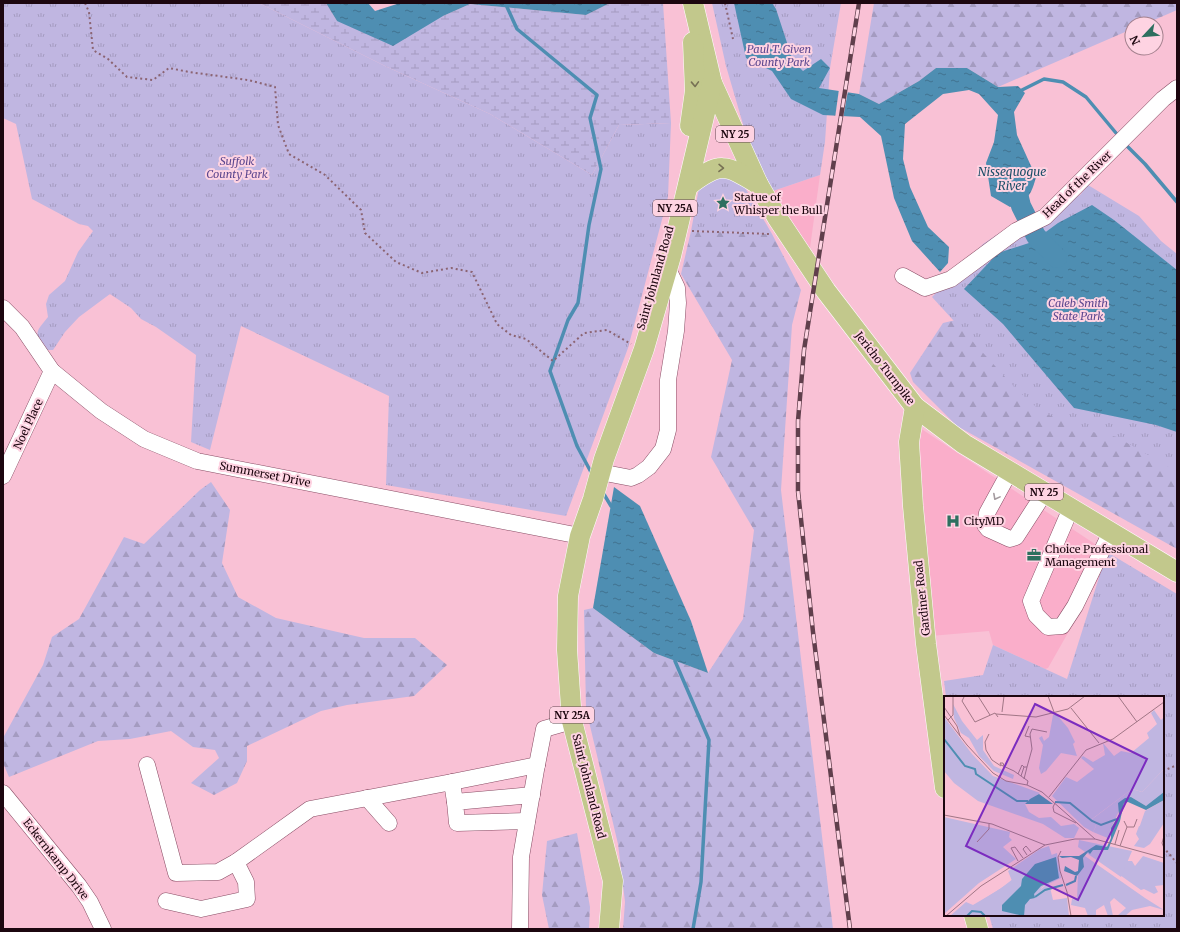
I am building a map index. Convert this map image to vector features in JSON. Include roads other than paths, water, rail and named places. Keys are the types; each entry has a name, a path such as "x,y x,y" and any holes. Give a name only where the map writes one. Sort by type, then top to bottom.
{"main road":[{"name":"NY 25","path":"692,3 712,83"},
{"name":"Saint Johnland Road","path":"609,929 613,881 572,721 567,650 568,596 580,536 593,499 602,466 644,348 668,269 688,186 697,124 692,3"},
{"name":"Saint Johnland Road","path":"622,409 644,315 697,124 712,83"},
{"name":"Jericho Turnpike","path":"712,83 758,184 778,219 826,291 892,379 915,407 964,444 1177,572"},
{"path":"697,124 710,117 720,119 732,126"},
{"path":"688,186 708,171 715,168 728,168 758,184"},
{"name":"Gardiner Road","path":"915,407 909,442 913,506 926,644 944,780"},
{"path":"974,916 978,929"}],"street":[{"name":"Head of the River","path":"903,276 925,288 951,278 1016,230 1045,217 1163,99 1177,88"},
{"path":"602,466 631,478 649,467 663,449 668,430 668,380 676,331 678,303 677,288 668,269"},
{"name":"Summerset Drive","path":"3,308 22,327 52,372 101,411 144,439 197,461 580,536"},
{"name":"Noel Place","path":"3,476 52,372"},
{"path":"1010,471 987,513 985,525 988,529 1010,539 1016,537 1045,492"},
{"path":"1071,508 1031,601 1036,615 1048,627 1062,626 1075,606 1111,532"},
{"path":"520,929 521,857 544,729 572,721"},
{"path":"148,765 176,874 218,872 236,862 310,809 537,765"},
{"path":"452,782 457,824 527,820"},
{"name":"Eckernkamp Drive","path":"3,794 79,886 90,902 103,929"},
{"path":"455,802 532,795"},
{"path":"367,798 389,823"},
{"path":"166,901 201,909 247,899 246,882 236,862"}],"water":[{"path":"326,3 368,3 375,11 400,3 610,3 586,15 470,4 443,16 393,46 337,21"},
{"name":"Nissequogue River","path":"734,3 772,3 776,9 793,61 803,71 821,59 830,68 819,88 859,94 879,104 919,81 936,68 967,68 998,87 1018,86 1025,93 1014,112 1017,135 1036,177 1030,193 1021,202 1010,207 991,196 986,163 994,142 998,115 979,94 969,90 943,94 905,124 903,159 910,187 928,227 949,247 948,263 940,272 912,241 894,198 881,136 860,117 823,115 791,99 772,71 746,58"},
{"name":"Caleb Smith State Park","path":"1092,205 1114,220 1177,270 1177,432 1156,425 1074,408 1003,324 964,289 998,253 1032,242 1058,223"},
{"path":"614,487 640,506 691,621 708,673 654,653 593,608"}],"waterway":[{"path":"507,3 507,7 517,29 597,95 590,118 601,169 589,225 578,303 568,320 550,371 577,446 592,474"},
{"path":"1018,92 1044,79 1063,82 1086,97 1116,133"},
{"path":"1124,143 1145,164 1177,202"},
{"name":"Nissequogue River","path":"1014,177 1021,206 1036,236 1057,258"},
{"path":"602,491 611,506"},
{"path":"675,661 709,740 701,882 693,929"}],"railway":[{"path":"850,929 813,632 798,491 798,421 804,350 859,3"}],"place":[{"name":"Statue of Whisper the Bull","path":"723,203"},
{"name":"CityMD","path":"953,521"},
{"name":"Choice Professional Management","path":"1034,555"}],"park label":[{"name":"Paul T. Given County Park","path":"779,55"},
{"name":"Suffolk County Park","path":"237,167"}]}
